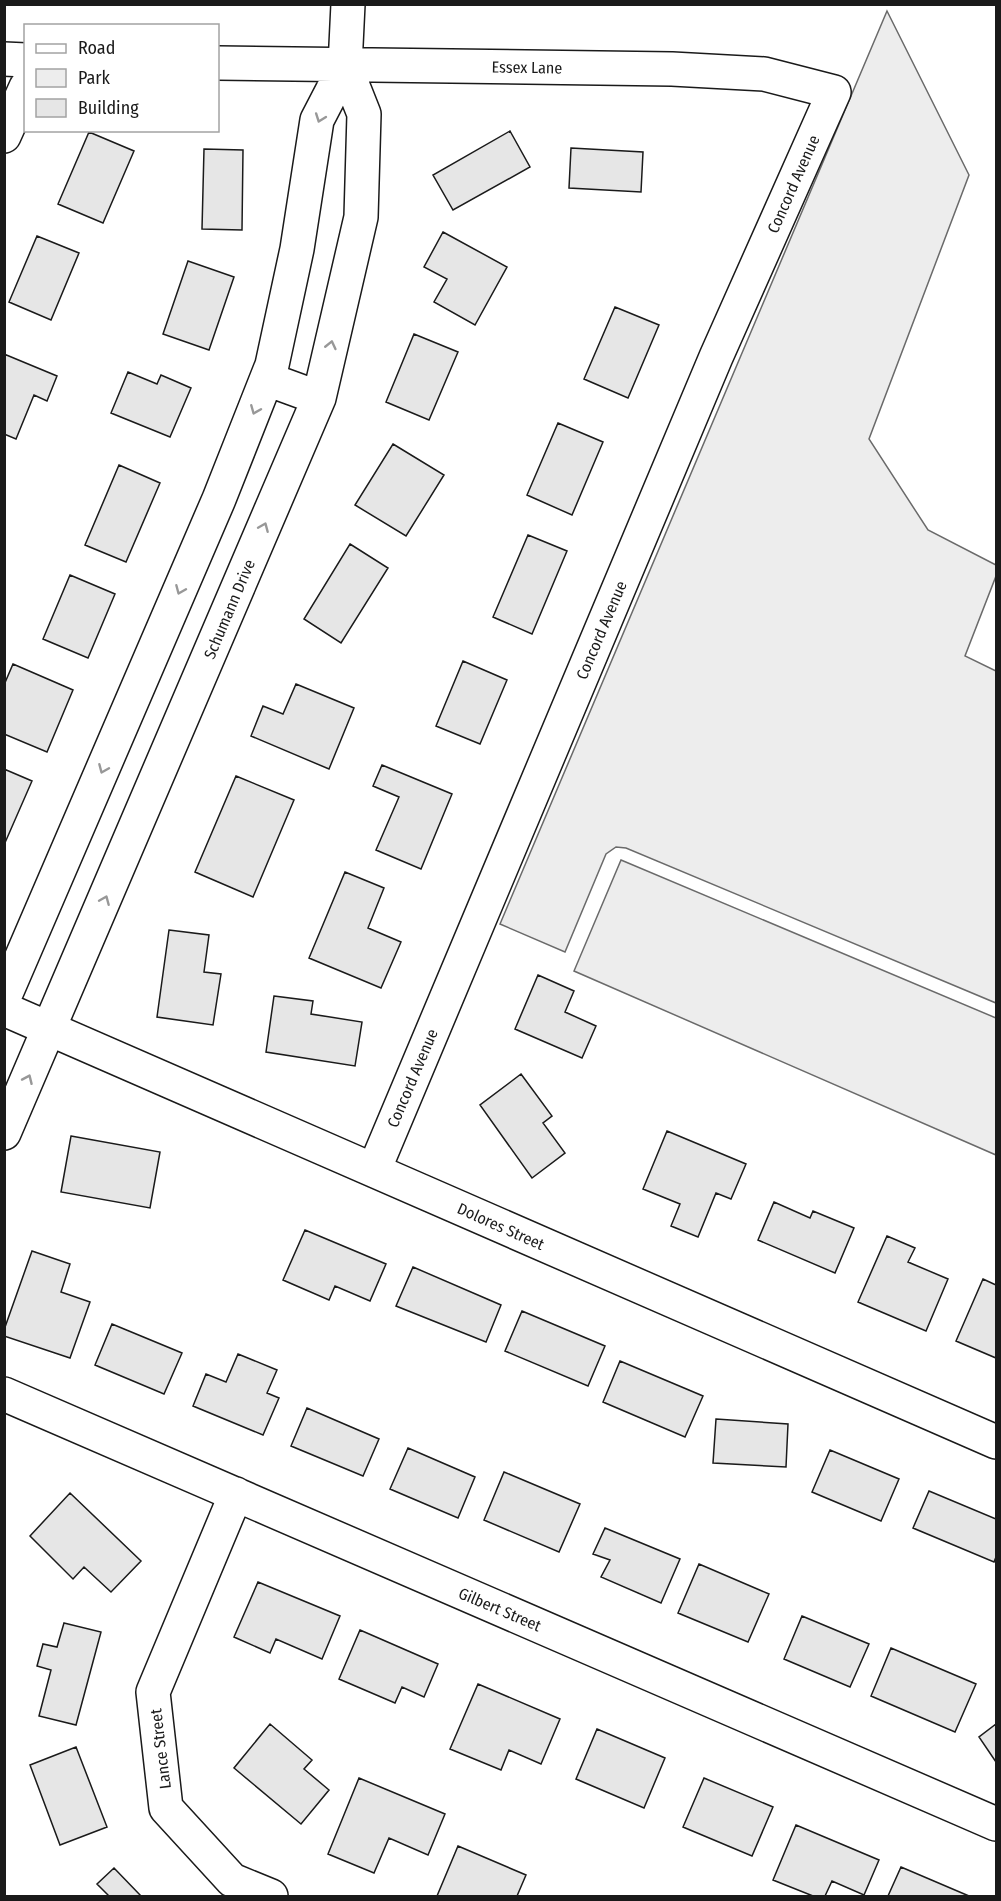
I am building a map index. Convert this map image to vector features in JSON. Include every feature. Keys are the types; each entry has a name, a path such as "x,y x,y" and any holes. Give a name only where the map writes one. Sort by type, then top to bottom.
{"street":[{"name":"Schumann Drive","path":"4,998 219,499 272,365 297,249 318,120 345,66 348,4"},
{"path":"4,59 24,60"},
{"name":"Essex Lane","path":"219,63 683,69 764,74 834,92"},
{"name":"Schumann Drive","path":"4,1133 319,398 361,217 364,114 345,66"},
{"path":"4,136 24,91"},
{"name":"Concord Avenue","path":"374,1170 716,357 834,92"},
{"path":"267,379 319,398"},
{"path":"138,690 187,708"},
{"name":"Dolores Street","path":"4,1009 996,1442"},
{"name":"Gilbert Street","path":"4,1394 996,1824"},
{"name":"Lance Street","path":"236,1494 153,1692 166,1808 232,1880 271,1896"}],"green space":[{"path":"887,11 969,175 869,439 928,530 996,565 996,576 965,656 996,671 996,1003 626,848 616,847 606,854 565,952 500,924"},
{"path":"621,860 996,1018 996,1155 574,971"}],"building":[{"path":"510,131 530,167 453,210 433,175"},
{"path":"89,132 134,151 103,223 58,204"},
{"path":"571,148 643,152 641,192 569,188"},
{"path":"204,149 243,150 242,230 202,229"},
{"path":"443,232 507,267 475,325 434,302 447,279 424,267"},
{"path":"37,236 79,253 51,320 9,302"},
{"path":"188,261 234,277 209,350 163,334"},
{"path":"615,307 659,325 628,398 584,379"},
{"path":"414,334 458,352 429,420 386,402"},
{"path":"4,354 57,376 47,401 34,395 16,439 4,434"},
{"path":"128,372 157,384 161,375 191,388 170,437 111,413"},
{"path":"558,423 603,442 572,515 527,495"},
{"path":"393,444 444,475 406,536 355,505"},
{"path":"119,465 160,483 126,562 85,545"},
{"path":"528,535 567,551 532,634 493,617"},
{"path":"350,544 388,568 341,643 304,619"},
{"path":"70,575 115,594 88,658 43,639"},
{"path":"463,661 507,680 480,744 436,726"},
{"path":"13,664 73,690 47,752 4,734 4,685"},
{"path":"296,684 354,708 329,769 251,736 263,706 283,714"},
{"path":"382,765 452,794 421,869 376,850 399,797 373,786"},
{"path":"4,769 32,781 4,845"},
{"path":"236,776 294,800 253,897 195,872"},
{"path":"345,872 384,888 368,928 401,942 381,988 309,958"},
{"path":"169,930 209,935 204,972 221,974 213,1025 157,1017"},
{"path":"538,975 574,991 565,1012 596,1026 582,1058 515,1029"},
{"path":"274,996 313,1001 311,1014 362,1022 355,1066 266,1052"},
{"path":"521,1074 552,1116 543,1123 565,1153 532,1178 480,1105"},
{"path":"667,1131 746,1164 731,1199 716,1193 698,1237 671,1226 680,1204 643,1189"},
{"path":"71,1136 160,1152 150,1208 61,1192"},
{"path":"774,1202 810,1218 813,1211 854,1228 835,1273 758,1240"},
{"path":"305,1230 386,1264 370,1301 335,1286 329,1300 283,1280"},
{"path":"887,1236 915,1248 908,1262 948,1279 926,1331 858,1302"},
{"path":"32,1251 70,1264 61,1292 90,1302 70,1358 4,1336 4,1330"},
{"path":"413,1267 501,1305 486,1342 396,1306"},
{"path":"983,1279 996,1285 996,1358 956,1341"},
{"path":"522,1311 605,1346 588,1386 505,1351"},
{"path":"112,1324 182,1353 164,1394 95,1365"},
{"path":"238,1354 277,1370 267,1393 279,1398 263,1435 193,1406 206,1374 226,1382"},
{"path":"620,1361 703,1396 685,1437 603,1402"},
{"path":"307,1408 379,1439 363,1476 291,1446"},
{"path":"716,1419 788,1424 786,1467 713,1463"},
{"path":"408,1448 475,1477 458,1518 390,1489"},
{"path":"830,1450 899,1479 881,1521 812,1492"},
{"path":"504,1472 580,1504 559,1552 484,1520"},
{"path":"929,1491 996,1519 994,1562 913,1528"},
{"path":"70,1493 141,1561 111,1592 84,1567 73,1579 30,1536"},
{"path":"605,1528 680,1559 661,1603 601,1577 610,1560 593,1554"},
{"path":"699,1564 769,1594 748,1642 678,1613"},
{"path":"258,1582 340,1616 322,1659 276,1639 270,1653 234,1637"},
{"path":"802,1616 869,1644 850,1687 784,1659"},
{"path":"64,1623 101,1632 76,1725 39,1716 51,1670 37,1666 43,1644 57,1647"},
{"path":"360,1630 438,1664 424,1697 402,1687 395,1703 339,1679"},
{"path":"891,1648 976,1684 955,1732 871,1696"},
{"path":"478,1684 560,1719 541,1764 509,1750 501,1770 450,1749"},
{"path":"270,1724 312,1760 304,1769 329,1790 301,1824 234,1768"},
{"path":"996,1724 996,1762 979,1737"},
{"path":"597,1729 665,1758 644,1808 576,1779"},
{"path":"76,1747 107,1827 60,1845 30,1765"},
{"path":"359,1778 445,1814 428,1855 389,1838 374,1873 328,1854"},
{"path":"704,1778 773,1807 752,1856 683,1827"},
{"path":"796,1825 879,1860 864,1895 832,1881 825,1896 813,1896 773,1880"},
{"path":"458,1846 526,1875 517,1896 437,1896"},
{"path":"901,1867 969,1896 888,1896"},
{"path":"114,1868 141,1896 106,1896 108,1895 97,1884"}]}
